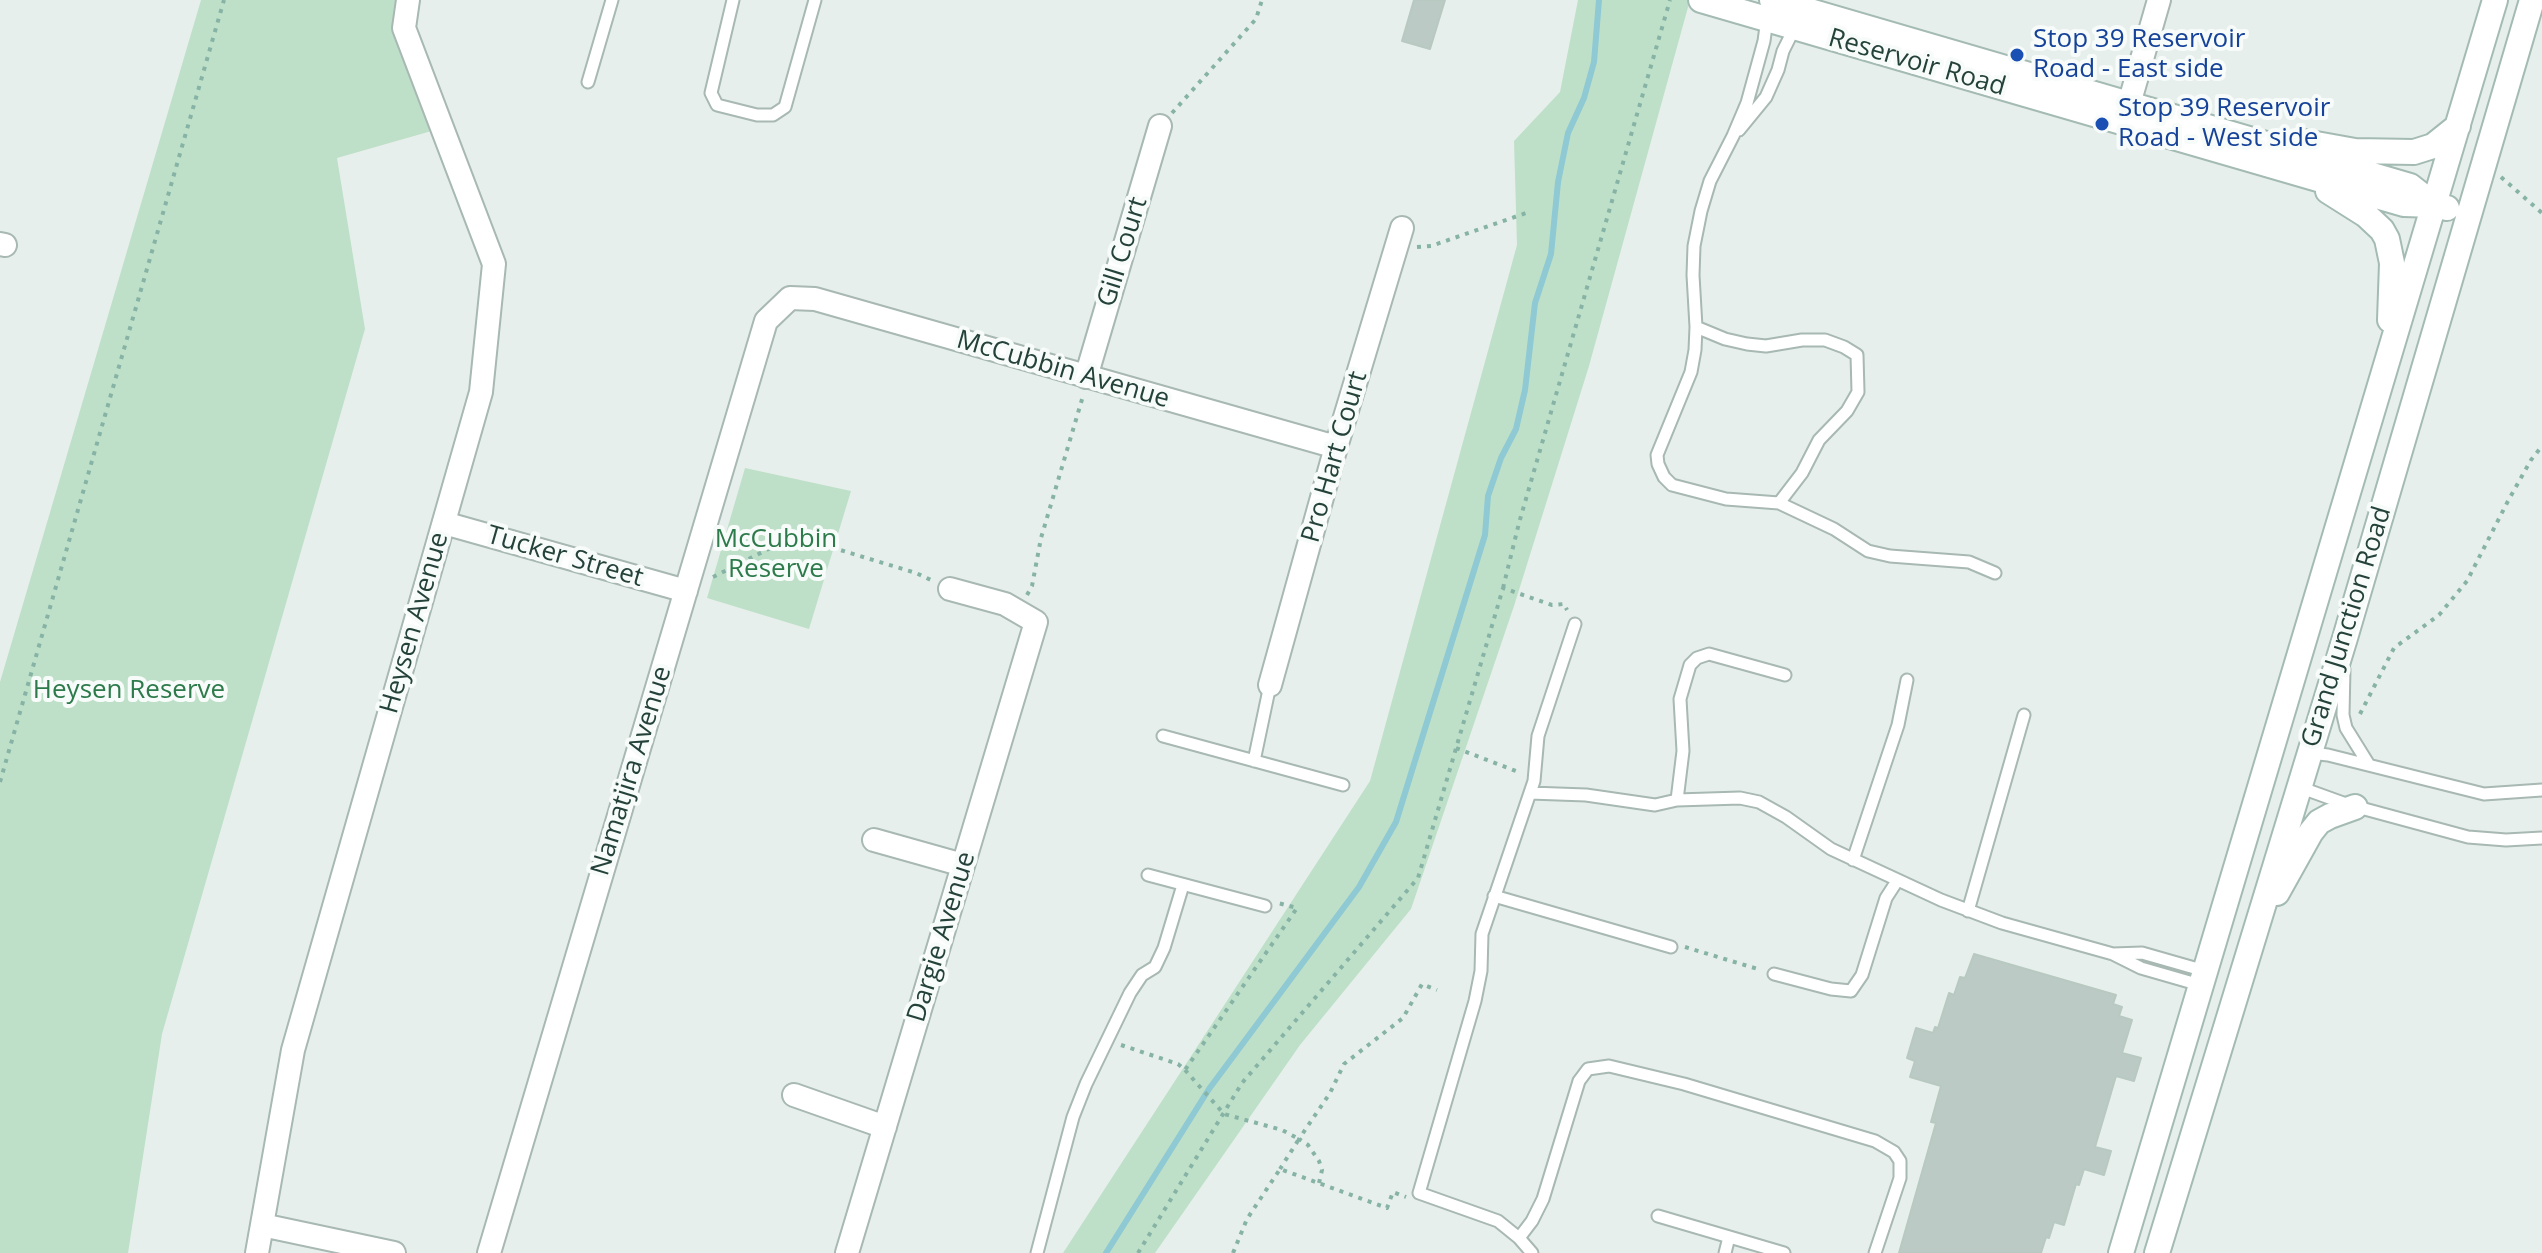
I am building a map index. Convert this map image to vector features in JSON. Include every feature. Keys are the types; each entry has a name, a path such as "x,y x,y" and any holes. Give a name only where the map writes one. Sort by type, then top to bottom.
{"main road":[{"name":"Reservoir Road","path":"1701,0 1769,9 2126,114 2300,174 2404,204 2434,205"},
{"name":"Grand Junction Road","path":"2121,1253 2495,0"},
{"name":"Grand Junction Road","path":"2157,1253 2345,638 2532,0"},
{"name":"Reservoir Road","path":"1769,9 1795,27 2126,114 2196,124 2410,186 2434,205"},
{"path":"2196,124 2355,151 2403,153 2426,150 2458,126"},
{"path":"2300,174 2366,215 2387,239 2392,284 2386,371"},
{"path":"2434,205 2468,214"},
{"path":"2273,742 2309,753"},
{"path":"2263,776 2299,787"},
{"path":"2252,938 2311,832 2319,822 2355,807"}],"street":[{"name":"Heysen Avenue","path":"257,1253 293,1050 481,392 494,264 404,28 408,0"},
{"path":"2126,114 2159,0"},
{"name":"Gill Court","path":"1086,377 1160,126"},
{"name":"Pro Hart Court","path":"1270,685 1398,239"},
{"name":"McCubbin Avenue","path":"790,298 815,299 1336,447"},
{"name":"Namatjira Avenue","path":"489,1253 766,321 790,298"},
{"name":"Tucker Street","path":"444,523 686,591"},
{"path":"950,589 1005,604 1028,617"},
{"name":"Dargie Avenue","path":"847,1253 963,865 1028,617"},
{"path":"874,840 963,865"},
{"path":"794,1095 885,1127"},
{"path":"262,1225 394,1253"}],"lane":[{"path":"588,82 612,0"},
{"path":"733,0 711,93 717,105 757,115 773,115 785,107 815,0"},
{"path":"1769,9 1764,41 1747,103 1710,181 1701,211 1694,246 1696,327 1691,372 1657,455 1658,464 1672,485 1726,499 1779,503 1834,529 1868,551 1890,556 1969,562 1995,573"},
{"path":"1733,136 1766,97 1795,27"},
{"path":"1696,327 1725,339 1766,346 1825,340 1857,355 1858,392 1847,411 1819,440 1802,473 1779,503"},
{"path":"1532,1253 1498,1221 1419,1193 1475,1001 1481,971 1482,934 1530,793 1538,736 1575,624"},
{"path":"2345,638 2343,715 2346,728 2369,765"},
{"path":"1677,800 1683,751 1679,712 1690,665 1697,658 1709,654 1785,675"},
{"path":"1853,860 1898,725 1907,680"},
{"path":"1254,761 1270,685"},
{"path":"1968,911 2024,715"},
{"path":"1163,736 1343,785"},
{"path":"2309,753 2484,794 2542,790"},
{"path":"2299,787 2355,807 2468,837 2506,840 2542,838"},
{"path":"1530,793 1586,795 1655,805 1677,800 1740,798 1759,802 1831,849 1968,911 2113,954 2141,968 2203,978"},
{"path":"1148,875 1265,906"},
{"path":"1774,974 1851,991 1862,975 1886,898 1897,881"},
{"path":"1037,1253 1073,1117 1086,1084 1130,993 1142,975 1155,967 1183,885"},
{"path":"1494,896 1671,947"},
{"path":"1519,1238 1543,1199 1579,1081 1588,1069 1609,1066 1684,1084 1875,1141 1894,1152 1900,1161 1900,1178 1875,1253"},
{"path":"1658,1216 1784,1253"},
{"path":"1725,1253 1729,1237"}],"path":[{"path":"0,782 224,0"},
{"path":"1160,126 1256,19 1262,0"},
{"path":"1138,1253 1242,1083 1418,878 1670,0"},
{"path":"2499,176 2542,213"},
{"path":"1398,239 1431,246 1529,212"},
{"path":"1028,617 1041,538 1085,390 1086,377"},
{"path":"2346,728 2358,731 2360,712 2394,648 2439,615 2467,581 2508,501 2542,446"},
{"path":"686,591 794,536 916,573 950,589"},
{"path":"1503,588 1552,605 1564,604 1575,624"},
{"path":"1456,748 1534,777"},
{"path":"1185,1070 1297,908 1279,903 1265,906"},
{"path":"1671,947 1684,947 1774,974"},
{"path":"1233,1253 1247,1219 1330,1093 1344,1064 1403,1018 1422,984 1437,990"},
{"path":"1108,1037 1129,1049 1178,1064 1224,1114 1282,1130 1308,1145 1322,1170 1319,1183"},
{"path":"1280,1169 1387,1208 1393,1192 1405,1197 1419,1193"}],"green space":[{"name":"Heysen Reserve","path":"201,0 408,0 404,28 442,128 337,158 365,329 162,1034 128,1253 0,1253 0,682"},
{"path":"1578,0 1690,0 1589,366 1514,606 1411,909 1300,1045 1155,1253 1063,1253 1370,781 1517,245 1514,141 1560,92"},
{"name":"McCubbin Reserve","path":"745,468 851,491 809,629 707,598"}],"building":[{"path":"1414,0 1445,0 1430,49 1402,41"},
{"path":"1974,954 2116,995 2113,1004 2122,1007 2119,1016 2132,1020 2122,1053 2141,1058 2134,1081 2116,1076 2095,1147 2111,1151 2104,1175 2084,1169 2079,1185 2076,1184 2064,1225 2054,1222 2041,1253 1899,1253 1936,1123 1931,1122 1941,1086 1910,1077 1915,1061 1907,1058 1916,1028 1933,1033 1935,1027 1938,1028 1949,993 1954,995 1960,977 1965,978"}],"waterway":[{"path":"1106,1253 1209,1089 1359,887 1396,822 1485,535 1488,496 1501,458 1516,429 1525,390 1535,303 1551,254 1558,182 1568,133 1584,98 1594,62 1599,0"}],"place":[{"name":"Stop 39 Reservoir Road - East side","path":"2017,55"},
{"name":"Stop 39 Reservoir Road - West side","path":"2102,124"}]}
